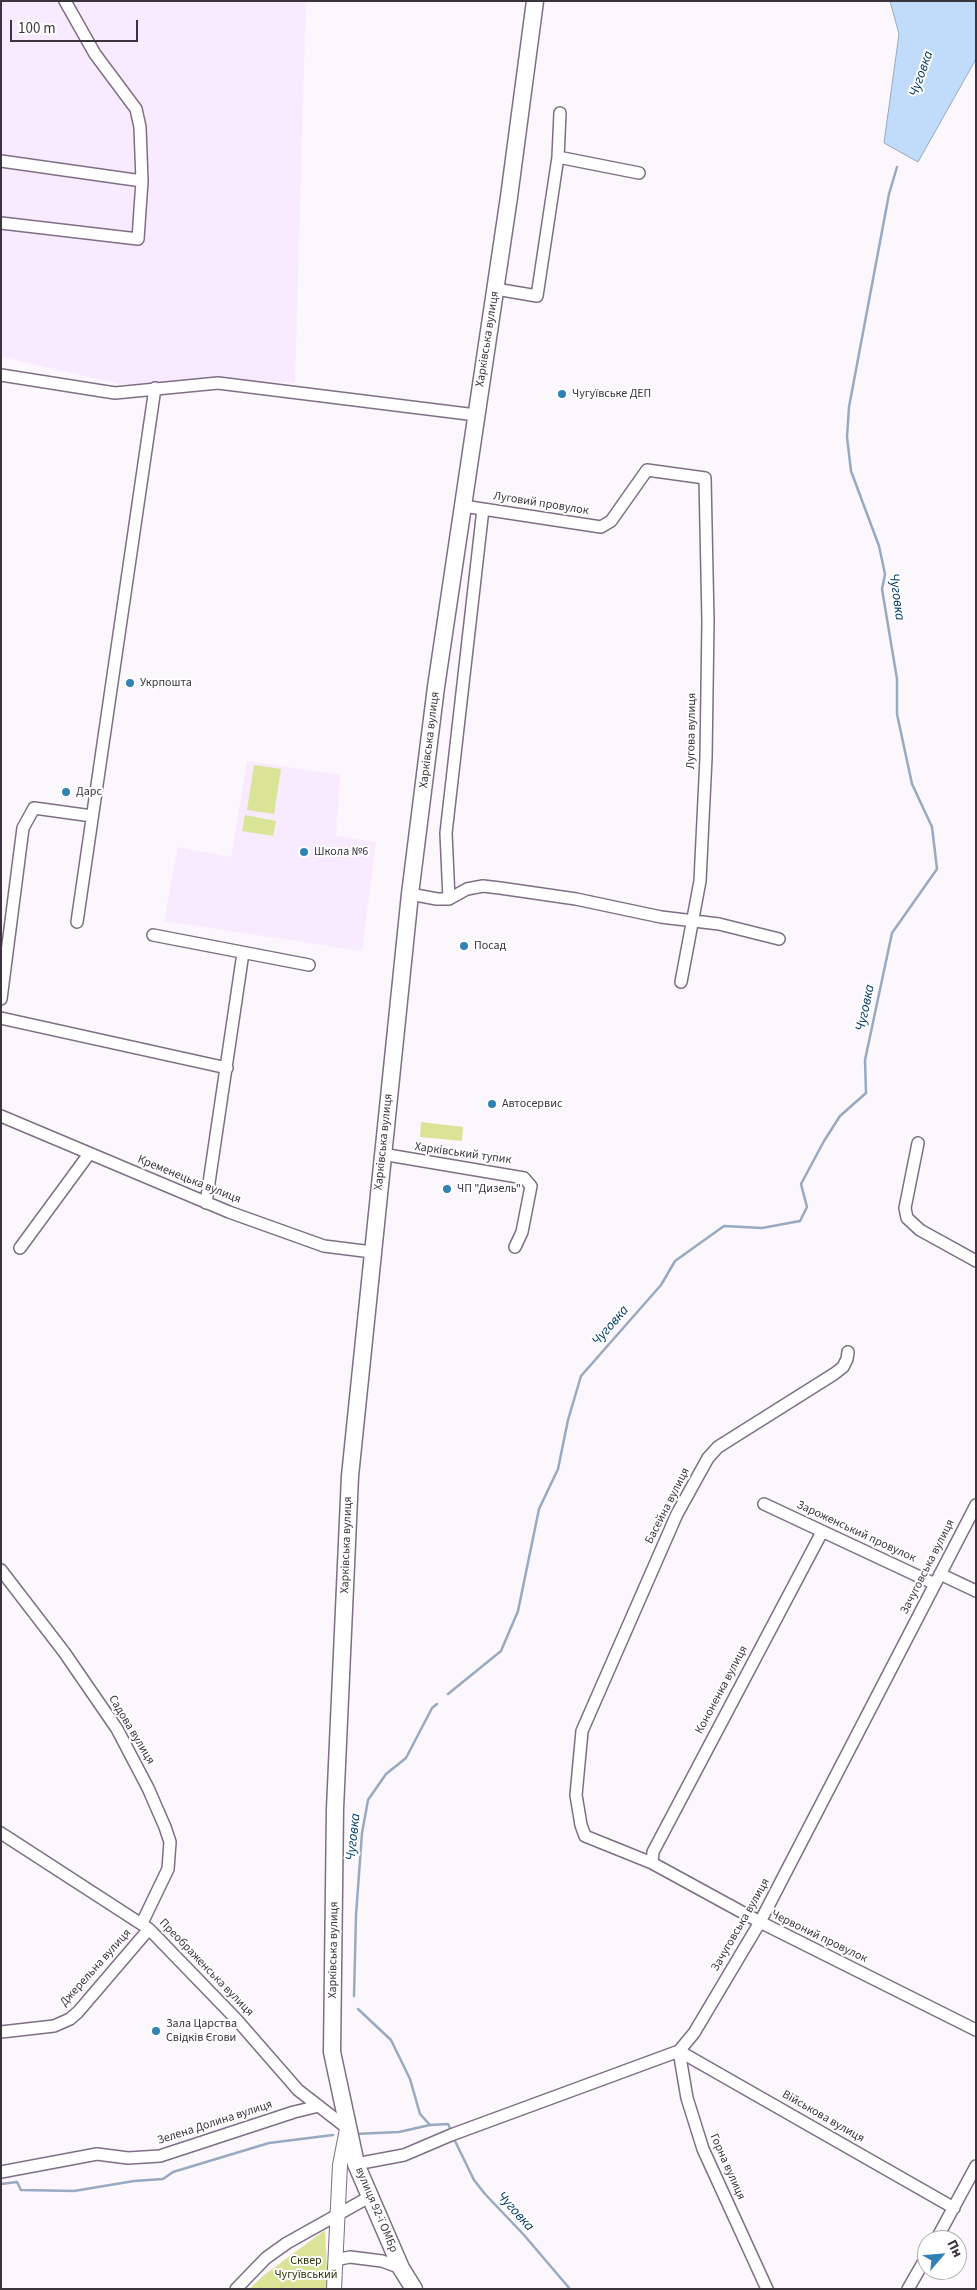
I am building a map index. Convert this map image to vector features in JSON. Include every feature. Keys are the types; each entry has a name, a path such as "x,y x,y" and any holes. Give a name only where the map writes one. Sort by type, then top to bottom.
{"highway":[{"name":"Харківська вулиця","path":"347,2128 332,2052 335,1808 350,1476 410,894 437,682 496,289 535,1"},
{"name":"вулиця 92-ї ОМБр","path":"347,2128 356,2164 400,2268 414,2289"}],"main road":[{"name":"Харківська вулиця","path":"334,2289 340,2165 347,2128"}],"street":[{"path":"1,223 138,239 142,181 140,126 136,109 95,54 65,1"},
{"path":"496,289 537,296 558,157 560,112"},
{"path":"558,157 639,173"},
{"path":"1,161 142,181"},
{"path":"1,375 115,393 218,383 476,415"},
{"path":"77,922 155,388"},
{"name":"Луговий провулок","path":"462,506 601,527 611,521 647,470 705,478"},
{"name":"Лугова вулиця","path":"681,982 691,938 692,922 700,881 706,758 708,621 705,478"},
{"path":"449,899 446,833 483,509"},
{"path":"1,999 23,828 34,808 92,816"},
{"path":"410,894 437,899 449,899 467,889 492,887 576,899 660,917 720,924 779,939"},
{"path":"153,935 309,965"},
{"path":"206,1203 244,953"},
{"path":"1,1018 226,1068"},
{"name":"Кременецька вулиця","path":"1,1116 206,1203 324,1246 372,1252"},
{"path":"918,1143 905,1208 908,1218 920,1230 976,1261"},
{"path":"20,1248 89,1154"},
{"name":"Харківський тупик","path":"382,1154 524,1178 531,1186 522,1232 515,1247"},
{"name":"Басейна вулиця","path":"582,1731 677,1514 708,1458 718,1448 834,1374 843,1367 848,1359 848,1352"},
{"name":"Зароженський провулок","path":"764,1504 822,1532 938,1579 976,1591"},
{"name":"Зачуговська вулиця","path":"679,2050 694,2032 760,1922 976,1504"},
{"name":"Кононенка вулиця","path":"652,1863 653,1852 822,1532"},
{"name":"Садова вулиця","path":"1,1570 64,1652 117,1729 148,1788 165,1828 170,1842 168,1868 146,1926"},
{"name":"Червоний провулок","path":"582,1731 576,1795 580,1825 585,1836 652,1863 760,1922 976,2030"},
{"name":"Преображенська вулиця","path":"1,1833 146,1926 237,2020 298,2090 347,2128"},
{"name":"Джерельна вулиця","path":"1,2032 54,2026 70,2019 78,2012 146,1926"},
{"path":"356,2164 404,2155 451,2135 679,2050"},
{"name":"Військова вулиця","path":"679,2050 954,2208"},
{"name":"Горна вулиця","path":"679,2050 687,2098 703,2149 767,2289"},
{"name":"Зелена Долина вулиця","path":"1,2172 97,2154 128,2158 160,2156 294,2112 319,2106"},
{"path":"942,2230 976,2166"},
{"path":"236,2289 266,2258 287,2243 371,2196"},
{"path":"335,2260 350,2257 382,2261 400,2268"},
{"path":"908,2289 917,2273"}],"shaded area":[{"path":"1,1 306,1 295,382 120,384 1,357"},
{"name":"Школа №6","path":"247,761 340,775 336,836 376,842 362,951 164,921 178,847 231,857"}],"green space":[{"path":"254,765 281,769 274,814 247,810"},
{"path":"245,815 276,821 273,836 242,831"},
{"path":"421,1122 463,1127 462,1141 420,1137"},
{"name":"Сквер Чугуївський","path":"325,2230 328,2289 249,2289 264,2275"}],"water":[{"path":"890,1 976,1 976,59 918,162 884,143 899,34"}],"waterway":[{"name":"Чуговка","path":"448,1694 501,1651 518,1611 539,1509 558,1469 568,1420 581,1376 661,1285 675,1261 724,1226 762,1228 800,1221 807,1207 801,1184 840,1116 866,1093 865,1060 892,933 937,869 932,827 912,784 897,714 897,679 882,589 885,574 879,546 851,471 847,437 849,407 889,194 897,167"},
{"name":"Чуговка","path":"354,1996 356,1915 362,1833 368,1800 386,1774 406,1758 432,1708 437,1704"},
{"name":"Чуговка","path":"358,2009 391,2040 410,2079 420,2114 430,2125 448,2124 450,2128"},
{"path":"354,2134 399,2132 430,2125"},
{"path":"1,2184 17,2182 21,2190 74,2191 134,2181 163,2179 173,2172 269,2143 333,2135"},
{"name":"Чуговка","path":"455,2141 474,2180 570,2289"}],"place":[{"name":"Чугуївське ДЕП","path":"562,394"},
{"name":"Укрпошта","path":"130,683"},
{"name":"Дарс","path":"66,792"},
{"name":"Школа №6","path":"304,852"},
{"name":"Посад","path":"464,946"},
{"name":"Автосервис","path":"492,1104"},
{"name":"ЧП \"Дизель\"","path":"447,1189"},
{"name":"Зала Царства Свідків Єгови","path":"156,2031"}]}
